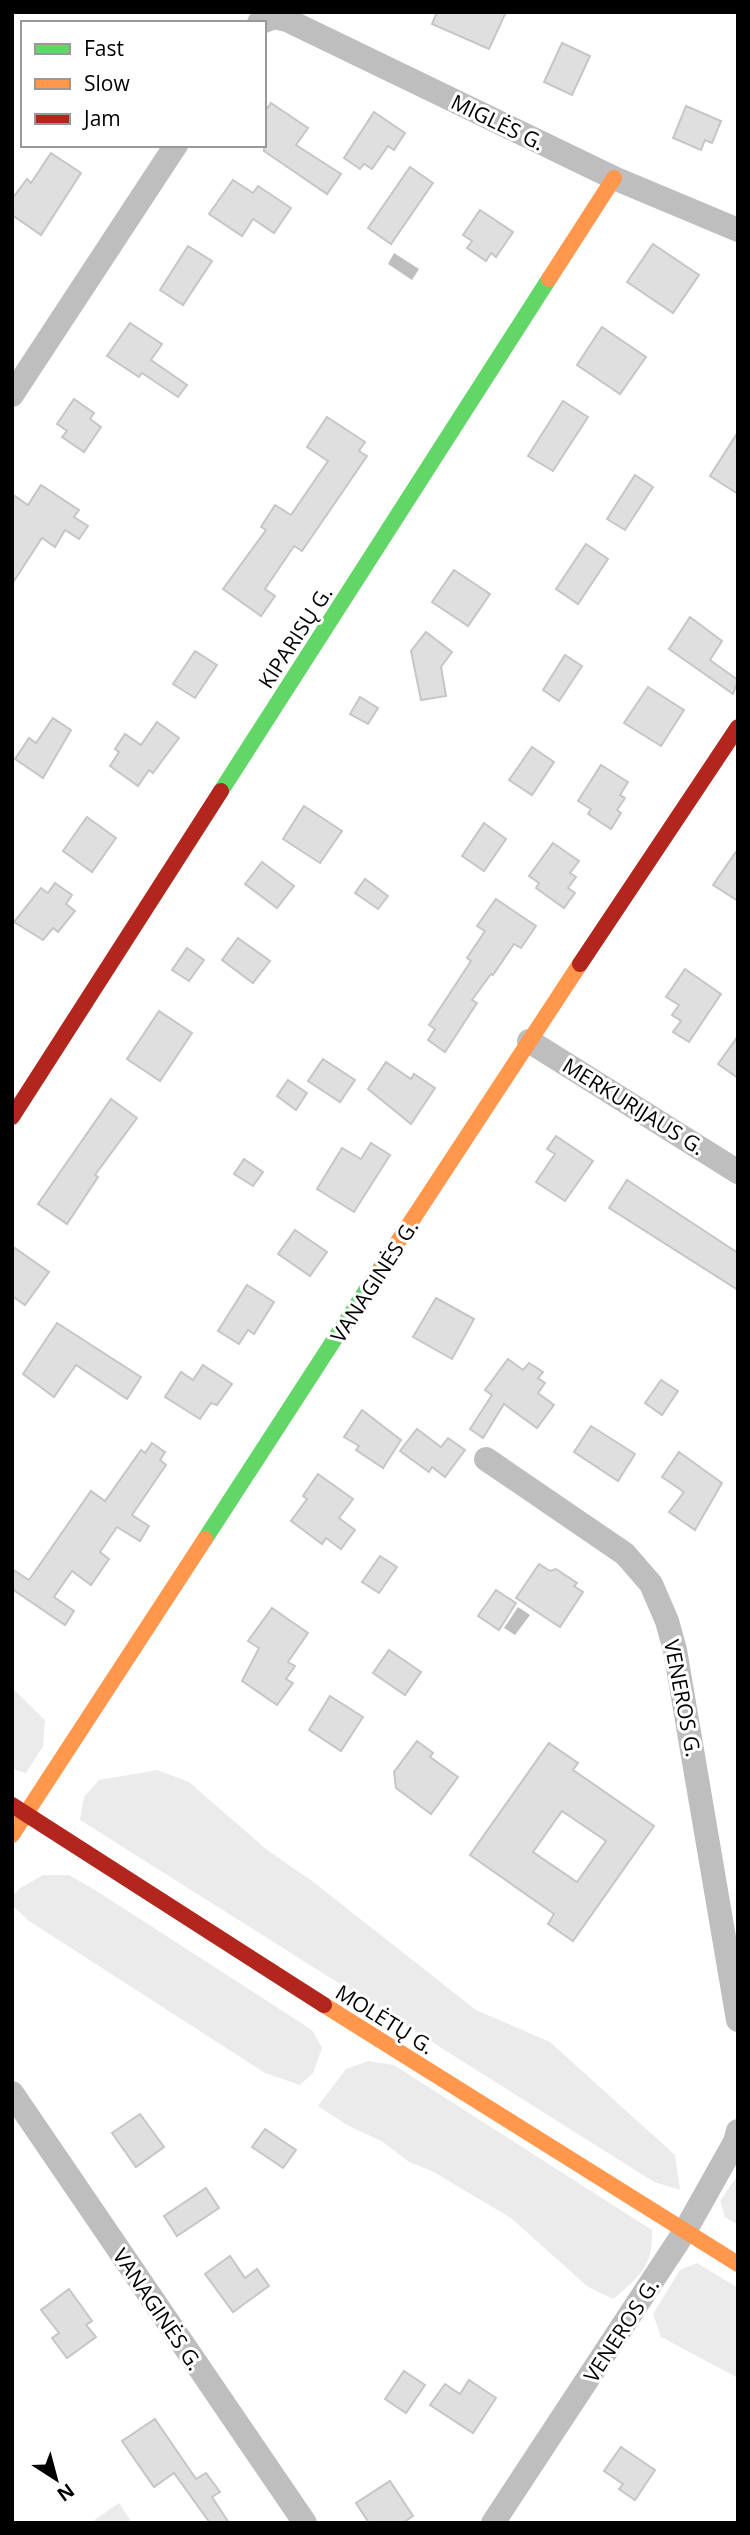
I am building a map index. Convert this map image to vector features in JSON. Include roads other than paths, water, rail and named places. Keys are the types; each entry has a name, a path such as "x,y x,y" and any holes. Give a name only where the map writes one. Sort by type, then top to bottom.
{"street":[{"name":"MIGLĖS G.","path":"264,21 274,17 287,20 614,178 738,230"},
{"path":"12,395 175,147"},
{"name":"KIPARISŲ G.","path":"12,1117 614,178"},
{"name":"VANAGINĖS G.","path":"12,1835 27,1816 529,1041 738,727"},
{"name":"MERKURIJAUS G.","path":"529,1041 738,1172"},
{"name":"VENEROS G.","path":"486,1459 625,1553 638,1567 660,1601 683,1688 738,2020"},
{"name":"MOLĖTŲ G.","path":"12,1805 738,2264"},
{"name":"VANAGINĖS G.","path":"12,2094 305,2523"},
{"name":"VENEROS G.","path":"493,2523 685,2231 735,2143 738,2131"}]}
